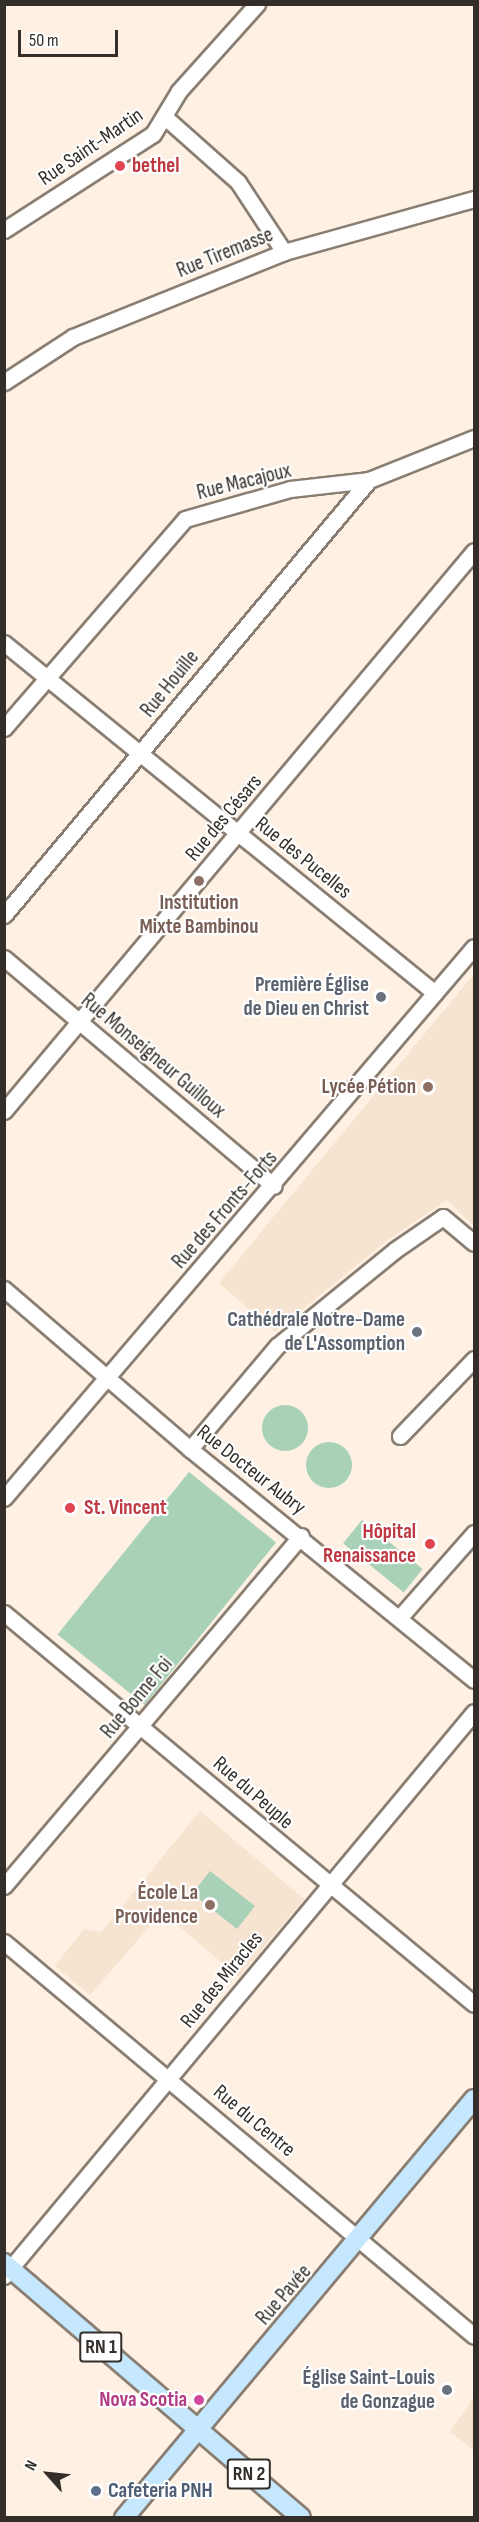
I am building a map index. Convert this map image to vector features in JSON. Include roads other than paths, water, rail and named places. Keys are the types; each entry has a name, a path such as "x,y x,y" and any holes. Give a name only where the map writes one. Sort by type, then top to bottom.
{"main road":[{"name":"Rue Pavée","path":"124,2517 361,2240 474,2100"},
{"name":"RN 1","path":"7,2269 197,2430"},
{"name":"RN 2","path":"197,2430 301,2517"}],"street":[{"name":"Rue Saint-Martin","path":"4,230 153,135 166,118 179,91 257,4"},
{"path":"166,118 238,182 284,252"},
{"name":"Rue Tiremasse","path":"4,382 73,337 284,252 474,199"},
{"name":"Rue Macajoux","path":"4,728 185,519 290,489 369,480 474,438"},
{"name":"Rue Houille","path":"4,915 369,480"},
{"name":"Rue des Césars","path":"4,1111 474,551"},
{"name":"Rue des Pucelles","path":"4,643 435,993"},
{"name":"Rue des Fronts-Forts","path":"4,1498 274,1186 474,949"},
{"name":"Rue Monseigneur Guilloux","path":"4,958 274,1186"},
{"path":"190,1449 277,1346 395,1250 443,1217 474,1243"},
{"name":"Rue Docteur Aubry","path":"4,1289 190,1449 301,1536 474,1680"},
{"path":"400,1436 474,1359"},
{"path":"400,1617 474,1533"},
{"name":"Rue Bonne Foi","path":"4,1886 301,1536"},
{"name":"Rue du Peuple","path":"4,1613 142,1725 328,1885 474,2004"},
{"name":"Rue des Miracles","path":"7,2269 474,1712"},
{"name":"Rue du Centre","path":"4,1942 170,2077 474,2336"}],"place":[{"name":"bethel","path":"120,166"},
{"name":"Institution Mixte Bambinou","path":"199,881"},
{"name":"Première Église de Dieu en Christ","path":"381,997"},
{"name":"Lycée Pétion","path":"428,1087"},
{"name":"Cathédrale Notre-Dame de L'Assomption","path":"417,1332"},
{"name":"St. Vincent","path":"70,1508"},
{"name":"Hôpital Renaissance","path":"430,1544"},
{"name":"École La Providence","path":"210,1905"},
{"name":"Église Saint-Louis de Gonzague","path":"447,2390"},
{"name":"Nova Scotia","path":"199,2400"},
{"name":"Cafeteria PNH","path":"96,2491"}]}
